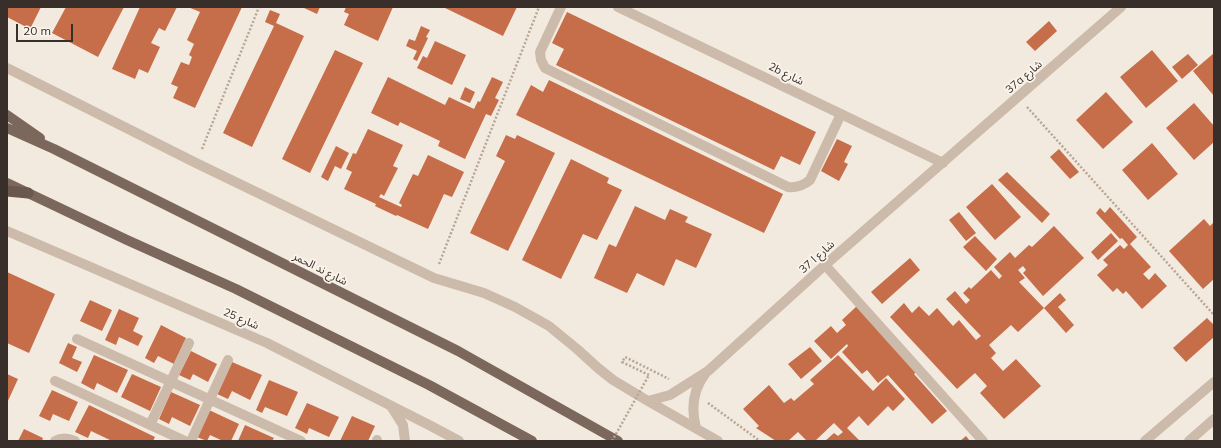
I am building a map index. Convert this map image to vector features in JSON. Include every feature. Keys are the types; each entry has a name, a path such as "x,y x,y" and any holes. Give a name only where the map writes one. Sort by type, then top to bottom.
{"highway":[{"path":"7,191 28,194"}],"main road":[{"path":"7,115 54,149"},
{"name":"شارع ند الحمر","path":"7,128 54,149 458,351 618,441"},
{"path":"7,183 127,240 236,289 429,385 532,441"}],"street":[{"path":"561,7 540,52 541,60 545,68 788,187 800,186 806,184 810,180 841,114"},
{"name":"2b شارع","path":"618,7 943,163"},
{"name":"37a شارع","path":"943,163 1121,7"},
{"path":"7,68 196,163 434,278 484,293 515,307 548,326 613,380 648,402 718,441"},
{"name":"شارع ا 37","path":"648,402 670,395 708,371 825,265 943,163"},
{"name":"شارع 25","path":"7,232 267,343 459,441"},
{"path":"825,265 983,441"},
{"path":"77,339 210,400 282,437 300,441"},
{"path":"150,425 189,343"},
{"path":"191,441 228,360"},
{"name":"شارع ا 37","path":"696,428 693,408 695,394 702,379 708,371"},
{"path":"55,381 185,441"},
{"path":"1145,441 1214,382"},
{"path":"391,406 403,425 405,441"},
{"path":"1189,441 1214,419"},
{"path":"160,441 165,431"},
{"path":"55,441 66,438 75,441"}],"path":[{"path":"196,163 259,7"},
{"path":"434,278 539,7"},
{"path":"1019,97 1214,315"},
{"path":"612,441 649,375 622,362 625,357 640,365"},
{"path":"695,394 760,441"}],"building":[{"path":"7,7 41,7 30,29 7,17"},
{"path":"66,7 124,7 98,57 52,33"},
{"path":"140,7 177,7 165,31 159,28 151,43 160,47 148,73 139,69 135,79 112,69"},
{"path":"188,7 242,7 195,108 173,98 178,87 171,84 181,62 189,65 192,57 189,55 194,44 187,40 200,12"},
{"path":"302,7 320,7 317,14"},
{"path":"346,7 393,7 378,41 344,25 349,14 344,12"},
{"path":"443,7 517,7 503,36"},
{"path":"270,10 280,14 276,23 304,36 252,147 223,133 274,26 265,22"},
{"path":"567,12 816,132 800,165 781,156 774,170 556,65 564,49 552,43"},
{"path":"1049,21 1057,31 1035,51 1026,42"},
{"path":"421,26 430,30 426,37 428,38 417,61 413,59 417,51 406,46 409,39 415,41"},
{"path":"435,41 466,55 452,85 417,68 423,56 427,58"},
{"path":"335,50 363,63 310,173 282,159"},
{"path":"1152,50 1178,81 1146,108 1120,77"},
{"path":"1214,53 1214,96 1193,71"},
{"path":"1188,54 1198,65 1182,79 1172,67"},
{"path":"388,77 445,105 449,97 474,109 478,101 480,102 492,77 503,82 495,98 499,100 491,116 486,114 465,159 438,146 440,141 400,122 398,126 371,113"},
{"path":"549,80 783,194 764,233 516,115 531,85 543,92"},
{"path":"465,87 475,92 470,103 460,99"},
{"path":"1106,92 1133,122 1103,149 1076,120"},
{"path":"1194,103 1214,126 1214,142 1194,160 1166,128"},
{"path":"368,129 403,145 393,166 398,168 384,196 381,194 379,197 401,207 402,205 399,203 413,174 418,176 428,155 464,172 452,197 444,194 428,229 375,206 376,204 344,189 352,172 346,169 353,153 356,154"},
{"path":"506,135 515,139 517,135 555,153 508,251 470,233 505,161 496,156"},
{"path":"837,139 852,146 844,162 848,164 839,181 821,171"},
{"path":"1152,143 1178,174 1148,200 1122,170"},
{"path":"336,146 349,153 341,169 335,166 328,181 321,177"},
{"path":"1059,149 1079,172 1070,179 1050,157"},
{"path":"571,159 609,178 607,183 622,190 597,240 583,234 561,279 522,260"},
{"path":"1007,172 1050,214 1042,223 998,180"},
{"path":"992,184 1021,217 995,240 966,207"},
{"path":"635,206 665,220 670,209 688,217 685,222 712,234 696,268 676,259 664,286 637,273 627,293 594,278 609,244 616,247"},
{"path":"1110,207 1137,237 1130,244 1151,267 1143,274 1149,280 1155,273 1167,286 1142,309 1126,291 1123,294 1117,288 1113,292 1097,275 1108,265 1103,260 1120,245 1124,249 1128,245 1122,238 1120,239 1096,213 1100,208 1105,213"},
{"path":"959,212 976,233 966,241 949,220"},
{"path":"1204,219 1210,226 1214,222 1214,279 1203,289 1169,251"},
{"path":"1054,226 1084,258 1043,296 1023,273 1026,270 1023,266 1018,270 1025,278 1019,282 1044,308 1018,332 1011,325 989,345 996,353 991,358 1003,371 1016,359 1041,386 1004,419 980,393 987,386 975,373 957,389 890,317 904,303 912,313 919,306 929,316 937,308 953,326 959,320 976,340 981,336 946,299 955,291 966,304 970,300 963,293 969,287 971,289 991,270 999,279 1002,276 994,267 1010,252 1015,258 1029,245 1032,247"},
{"path":"1111,233 1118,241 1098,260 1091,252"},
{"path":"975,236 997,259 986,271 963,247"},
{"path":"910,258 920,270 882,304 871,292"},
{"path":"7,272 55,294 29,353 7,343"},
{"path":"1060,293 1066,300 1058,307 1074,325 1066,333 1044,308"},
{"path":"90,300 112,310 102,331 80,321"},
{"path":"858,305 917,371 914,374 947,411 932,424 888,375 878,383 867,370 862,374 842,352 848,346 847,344 831,359 814,341 831,326 837,333 846,325 842,320"},
{"path":"119,309 139,318 133,331 143,336 138,346 119,337 116,345 105,340"},
{"path":"1207,318 1214,325 1214,337 1186,362 1173,348"},
{"path":"161,325 186,338 174,364 158,356 154,363 145,358"},
{"path":"68,343 77,347 72,358 82,362 77,372 59,363"},
{"path":"810,347 822,361 801,379 788,364"},
{"path":"191,351 217,364 208,382 193,374 190,380 179,375"},
{"path":"94,355 128,370 117,393 97,383 94,390 81,383"},
{"path":"838,355 873,391 886,378 905,399 893,411 888,406 868,426 859,416 847,428 860,441 825,441 834,433 838,436 843,432 834,423 815,441 807,441 798,432 788,441 776,441 756,428 759,426 743,409 769,385 784,403 791,398 794,401 814,384 810,380"},
{"path":"232,362 262,375 250,400 232,391 228,399 217,394"},
{"path":"7,374 18,379 7,403"},
{"path":"132,374 161,387 150,411 121,397"},
{"path":"269,380 298,392 287,416 265,407 262,413 256,410"},
{"path":"52,390 78,402 69,421 53,414 50,421 39,416"},
{"path":"171,392 200,405 190,426 172,417 169,424 159,419"},
{"path":"307,403 339,417 329,437 309,428 307,434 295,428"},
{"path":"89,405 155,437 153,441 112,441 91,431 88,438 75,432"},
{"path":"209,410 239,424 231,441 223,441 210,435 207,441 197,437"},
{"path":"352,416 375,426 368,441 340,441"},
{"path":"245,425 274,438 272,441 238,441"},
{"path":"24,429 43,438 42,441 18,441"},
{"path":"966,436 970,441 960,441"}]}
